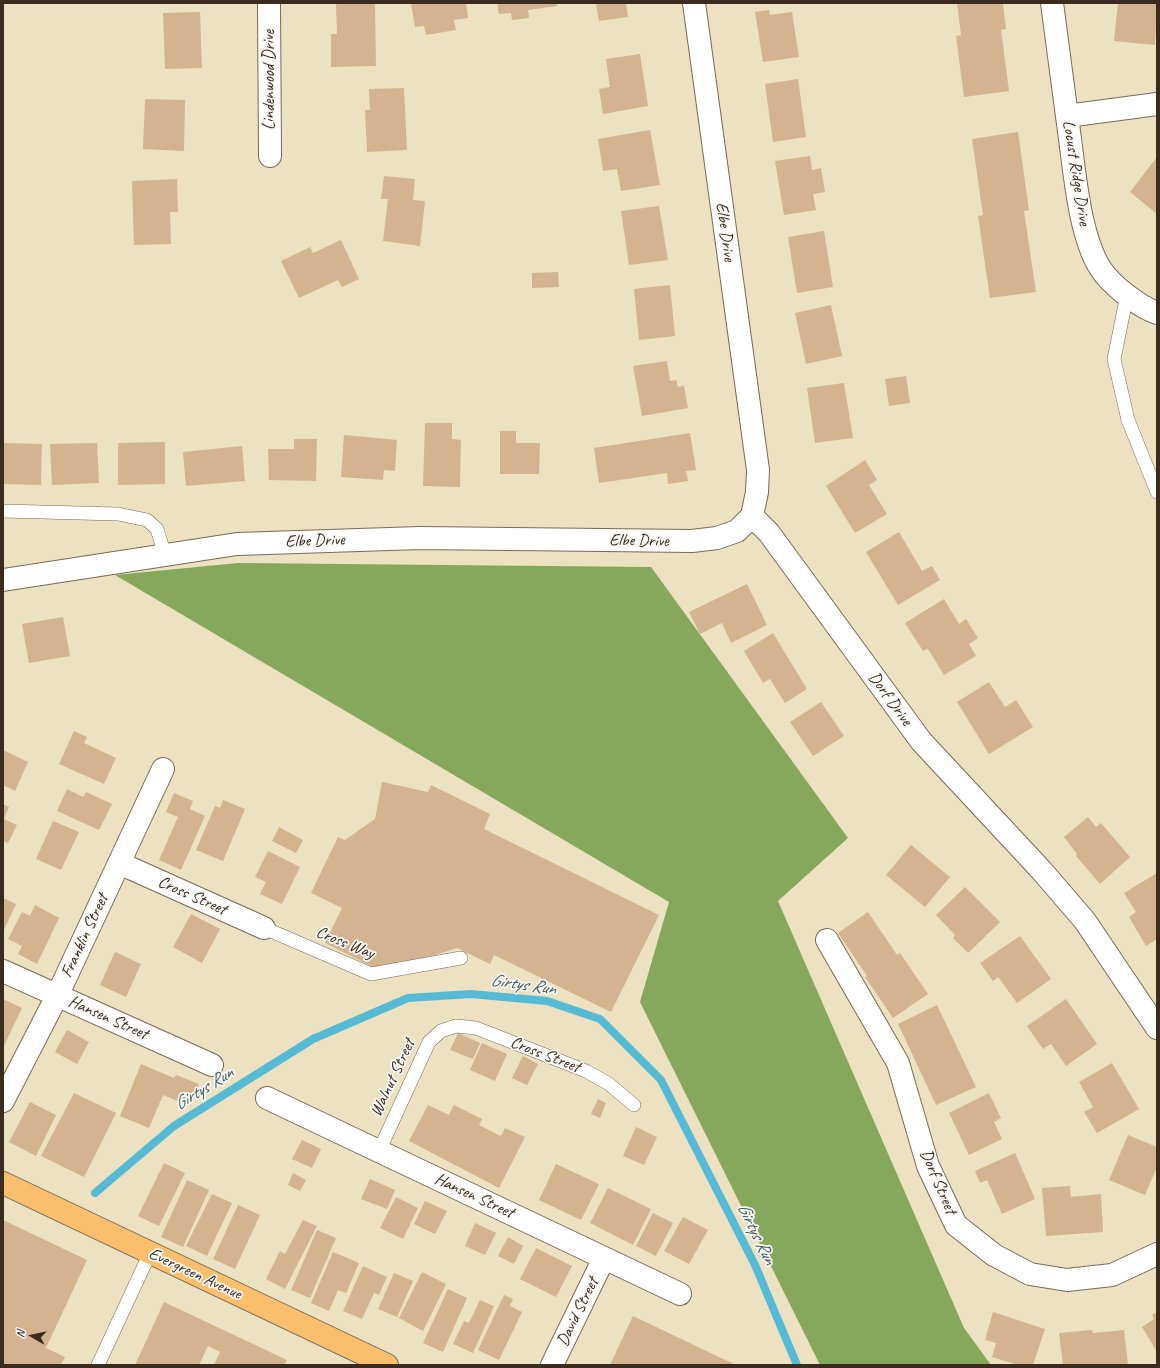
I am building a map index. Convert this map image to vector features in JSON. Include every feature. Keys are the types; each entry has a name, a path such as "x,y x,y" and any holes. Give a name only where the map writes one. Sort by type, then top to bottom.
{"main road":[{"name":"Evergreen Avenue","path":"3,1183 387,1365"}],"street":[{"name":"Lindenwood Drive","path":"269,3 270,156"},
{"name":"Elbe Drive","path":"3,580 237,544 420,538 692,541 717,538 737,531 752,516 757,492 758,470 694,3"},
{"name":"Locust Ridge Drive","path":"1052,3 1075,177 1088,240 1100,268 1127,295 1157,313"},
{"path":"1067,116 1157,104"},
{"name":"Dorf Drive","path":"752,516 769,533 921,741 1042,871 1085,921 1157,1028"},
{"name":"Franklin Street","path":"3,1101 57,996 163,769"},
{"name":"Cross Street","path":"119,863 264,928"},
{"name":"Dorf Street","path":"827,940 898,1063 928,1166 956,1225 994,1255 1030,1274 1067,1280 1112,1275 1157,1254"},
{"name":"Hansen Street","path":"3,971 212,1065"},
{"name":"Hansen Street","path":"267,1098 680,1294"},
{"name":"David Street","path":"553,1365 604,1258"}],"lane":[{"path":"1127,295 1114,359 1128,420 1157,492"},
{"path":"3,511 118,514 147,520 157,529 165,555"},
{"name":"Cross Way","path":"264,928 371,974 461,958"},
{"name":"Cross Street","path":"448,1029 456,1026 476,1028 586,1071 609,1084 634,1105"},
{"name":"Walnut Street","path":"379,1151 428,1042 441,1031 448,1029"},
{"path":"98,1365 150,1253"}],"green space":[{"path":"238,563 651,567 848,838 778,901 964,1328 991,1365 820,1365 640,1002 669,902 115,575"}],"building":[{"path":"375,3 376,66 331,67 331,34 337,34 336,4"},
{"path":"411,3 466,3 468,18 454,20 456,30 426,35 424,26 415,27"},
{"path":"497,3 557,3 557,6 528,10 529,18 512,20 511,13 499,14"},
{"path":"596,3 626,3 628,17 599,21"},
{"path":"957,3 1003,3 1006,29 1001,30 1009,91 964,97 956,36 961,35"},
{"path":"1118,3 1157,3 1155,45 1114,41"},
{"path":"769,10 770,15 792,12 799,57 763,62 755,12"},
{"path":"200,12 202,68 165,69 163,13"},
{"path":"640,54 648,106 603,114 599,89 610,87 606,59"},
{"path":"798,79 806,137 773,142 765,84"},
{"path":"404,88 407,150 367,152 365,110 370,110 369,89"},
{"path":"145,99 185,100 184,151 143,149"},
{"path":"650,130 660,185 621,191 617,169 603,171 598,139"},
{"path":"1018,132 1029,210 1024,211 1036,292 990,298 978,216 983,215 972,139"},
{"path":"810,156 812,170 821,168 825,192 813,194 816,210 784,215 775,161"},
{"path":"1157,157 1157,214 1130,192"},
{"path":"384,176 415,179 413,200 425,201 420,246 383,241 388,199 381,199"},
{"path":"177,179 178,212 170,212 171,244 134,245 132,181"},
{"path":"659,206 668,260 629,265 621,211"},
{"path":"824,231 833,287 797,293 788,237"},
{"path":"341,240 359,279 342,287 338,280 299,298 281,261 310,247 313,253"},
{"path":"558,272 559,287 532,288 532,273"},
{"path":"670,285 675,336 639,340 634,289"},
{"path":"831,305 842,356 806,364 795,313"},
{"path":"667,361 670,381 676,380 678,387 684,386 688,408 642,416 633,366"},
{"path":"906,376 910,403 889,406 885,379"},
{"path":"844,383 853,438 815,443 807,388"},
{"path":"425,423 452,423 452,439 461,440 460,487 423,486"},
{"path":"500,431 516,431 516,443 540,443 539,474 500,474"},
{"path":"690,433 696,470 686,471 688,481 668,484 667,473 599,483 594,448"},
{"path":"344,435 397,440 395,471 384,470 383,480 341,477"},
{"path":"294,439 317,439 316,481 269,480 268,449 294,449"},
{"path":"165,442 165,484 118,485 118,443"},
{"path":"3,443 42,444 41,485 3,484"},
{"path":"97,443 99,483 52,485 50,444"},
{"path":"242,446 245,481 186,486 183,452"},
{"path":"865,460 877,480 869,485 887,514 855,533 826,486"},
{"path":"899,532 922,571 932,566 940,580 898,605 866,552"},
{"path":"747,584 767,625 731,643 722,623 700,634 689,612"},
{"path":"944,599 959,624 966,619 978,638 969,644 976,656 944,675 928,649 923,651 905,623"},
{"path":"63,617 70,656 29,663 22,624"},
{"path":"773,633 807,689 785,703 770,679 763,683 744,651"},
{"path":"989,682 1005,707 1016,700 1033,727 989,754 957,702"},
{"path":"821,702 844,736 813,756 790,722"},
{"path":"74,731 87,737 84,743 116,758 104,784 59,764"},
{"path":"3,750 28,762 15,791 3,785"},
{"path":"382,782 428,792 431,785 490,814 484,829 659,915 611,1012 494,955 490,964 457,948 383,972 325,943 342,908 311,893 338,837 345,840 375,819"},
{"path":"67,789 83,797 86,792 112,804 99,830 57,811"},
{"path":"174,793 193,801 190,809 205,816 181,870 159,860 178,817 166,812"},
{"path":"223,800 245,809 223,861 196,850 215,806 220,808"},
{"path":"3,804 9,807 4,819 17,825 8,843 3,841"},
{"path":"1088,817 1096,827 1101,823 1130,857 1100,884 1076,856 1077,854 1064,837"},
{"path":"53,821 79,832 61,870 36,859"},
{"path":"279,827 303,840 296,853 272,841"},
{"path":"911,845 950,877 925,907 886,875"},
{"path":"268,851 300,867 282,904 260,894 266,882 255,877"},
{"path":"1157,873 1157,939 1146,946 1129,917 1136,912 1124,893"},
{"path":"965,887 1000,922 968,953 953,938 955,935 936,915"},
{"path":"3,898 16,904 3,932"},
{"path":"35,905 59,918 37,964 18,954 22,946 8,939 22,912 30,916"},
{"path":"868,912 897,955 900,953 928,994 893,1018 865,977 867,976 838,933"},
{"path":"191,914 220,929 202,963 173,947"},
{"path":"1020,936 1051,979 1017,1003 998,977 993,981 980,963"},
{"path":"115,952 141,964 126,997 100,985"},
{"path":"3,999 22,1008 3,1048"},
{"path":"1066,999 1097,1044 1066,1066 1051,1044 1043,1049 1027,1026"},
{"path":"937,1005 976,1087 936,1105 898,1024"},
{"path":"67,1030 89,1042 77,1064 55,1052"},
{"path":"458,1033 480,1043 473,1059 450,1050"},
{"path":"482,1043 507,1054 495,1081 470,1070"},
{"path":"523,1056 538,1064 527,1085 512,1078"},
{"path":"1112,1063 1139,1109 1097,1133 1084,1112 1093,1107 1079,1082"},
{"path":"141,1064 174,1078 176,1075 199,1084 190,1106 163,1095 149,1128 120,1116"},
{"path":"74,1093 116,1113 84,1177 41,1156"},
{"path":"989,1093 1001,1118 994,1122 1002,1139 969,1155 949,1113"},
{"path":"598,1099 606,1103 600,1118 591,1114"},
{"path":"30,1102 56,1115 36,1156 9,1142"},
{"path":"428,1105 449,1115 454,1105 482,1119 479,1125 501,1136 505,1128 525,1137 499,1188 409,1141"},
{"path":"636,1127 657,1137 644,1165 623,1156"},
{"path":"1128,1135 1157,1147 1157,1167 1145,1195 1109,1180"},
{"path":"302,1140 321,1149 312,1168 292,1159"},
{"path":"1015,1153 1035,1199 1002,1214 987,1180 980,1183 975,1171"},
{"path":"164,1163 185,1173 159,1226 138,1216"},
{"path":"556,1164 599,1184 581,1220 539,1200"},
{"path":"293,1173 306,1180 300,1191 288,1185"},
{"path":"370,1179 395,1190 387,1209 361,1199"},
{"path":"187,1180 209,1190 183,1247 161,1237"},
{"path":"1070,1186 1071,1197 1101,1194 1103,1232 1046,1236 1042,1188"},
{"path":"608,1188 651,1209 633,1245 590,1223"},
{"path":"212,1194 232,1203 207,1256 186,1246"},
{"path":"396,1197 418,1208 403,1239 380,1228"},
{"path":"425,1201 447,1211 435,1234 414,1224"},
{"path":"238,1205 260,1215 235,1269 213,1259"},
{"path":"653,1213 673,1223 656,1256 636,1246"},
{"path":"683,1217 708,1230 689,1264 664,1251"},
{"path":"3,1220 87,1260 46,1348 65,1357 61,1365 3,1365"},
{"path":"303,1220 317,1226 285,1289 266,1279 280,1251 285,1254"},
{"path":"475,1223 496,1233 485,1255 465,1246"},
{"path":"317,1230 336,1238 310,1298 291,1290"},
{"path":"508,1237 523,1246 514,1264 498,1256"},
{"path":"536,1248 572,1266 556,1297 520,1279"},
{"path":"333,1252 359,1263 346,1293 338,1290 329,1311 311,1303"},
{"path":"363,1266 387,1277 379,1295 374,1293 362,1319 343,1311"},
{"path":"422,1272 446,1284 423,1331 399,1318"},
{"path":"394,1273 413,1281 397,1317 378,1309"},
{"path":"448,1289 467,1298 443,1352 423,1343"},
{"path":"504,1295 513,1299 510,1306 522,1312 499,1360 478,1350"},
{"path":"480,1300 494,1306 473,1353 453,1344 464,1321 469,1323"},
{"path":"164,1302 287,1360 284,1365 214,1365 220,1352 208,1346 199,1365 135,1365"},
{"path":"993,1312 1045,1329 1033,1365 1018,1365 992,1357 996,1343 985,1340"},
{"path":"1157,1312 1157,1352 1142,1327 1154,1319 1152,1315"},
{"path":"633,1316 736,1365 610,1365"},
{"path":"1092,1330 1093,1333 1124,1330 1128,1365 1063,1365 1059,1333"}],"waterway":[{"name":"Girtys Run","path":"95,1193 174,1126 313,1039 408,998 471,994 547,1001 600,1019 661,1080 755,1265 797,1365"}]}
